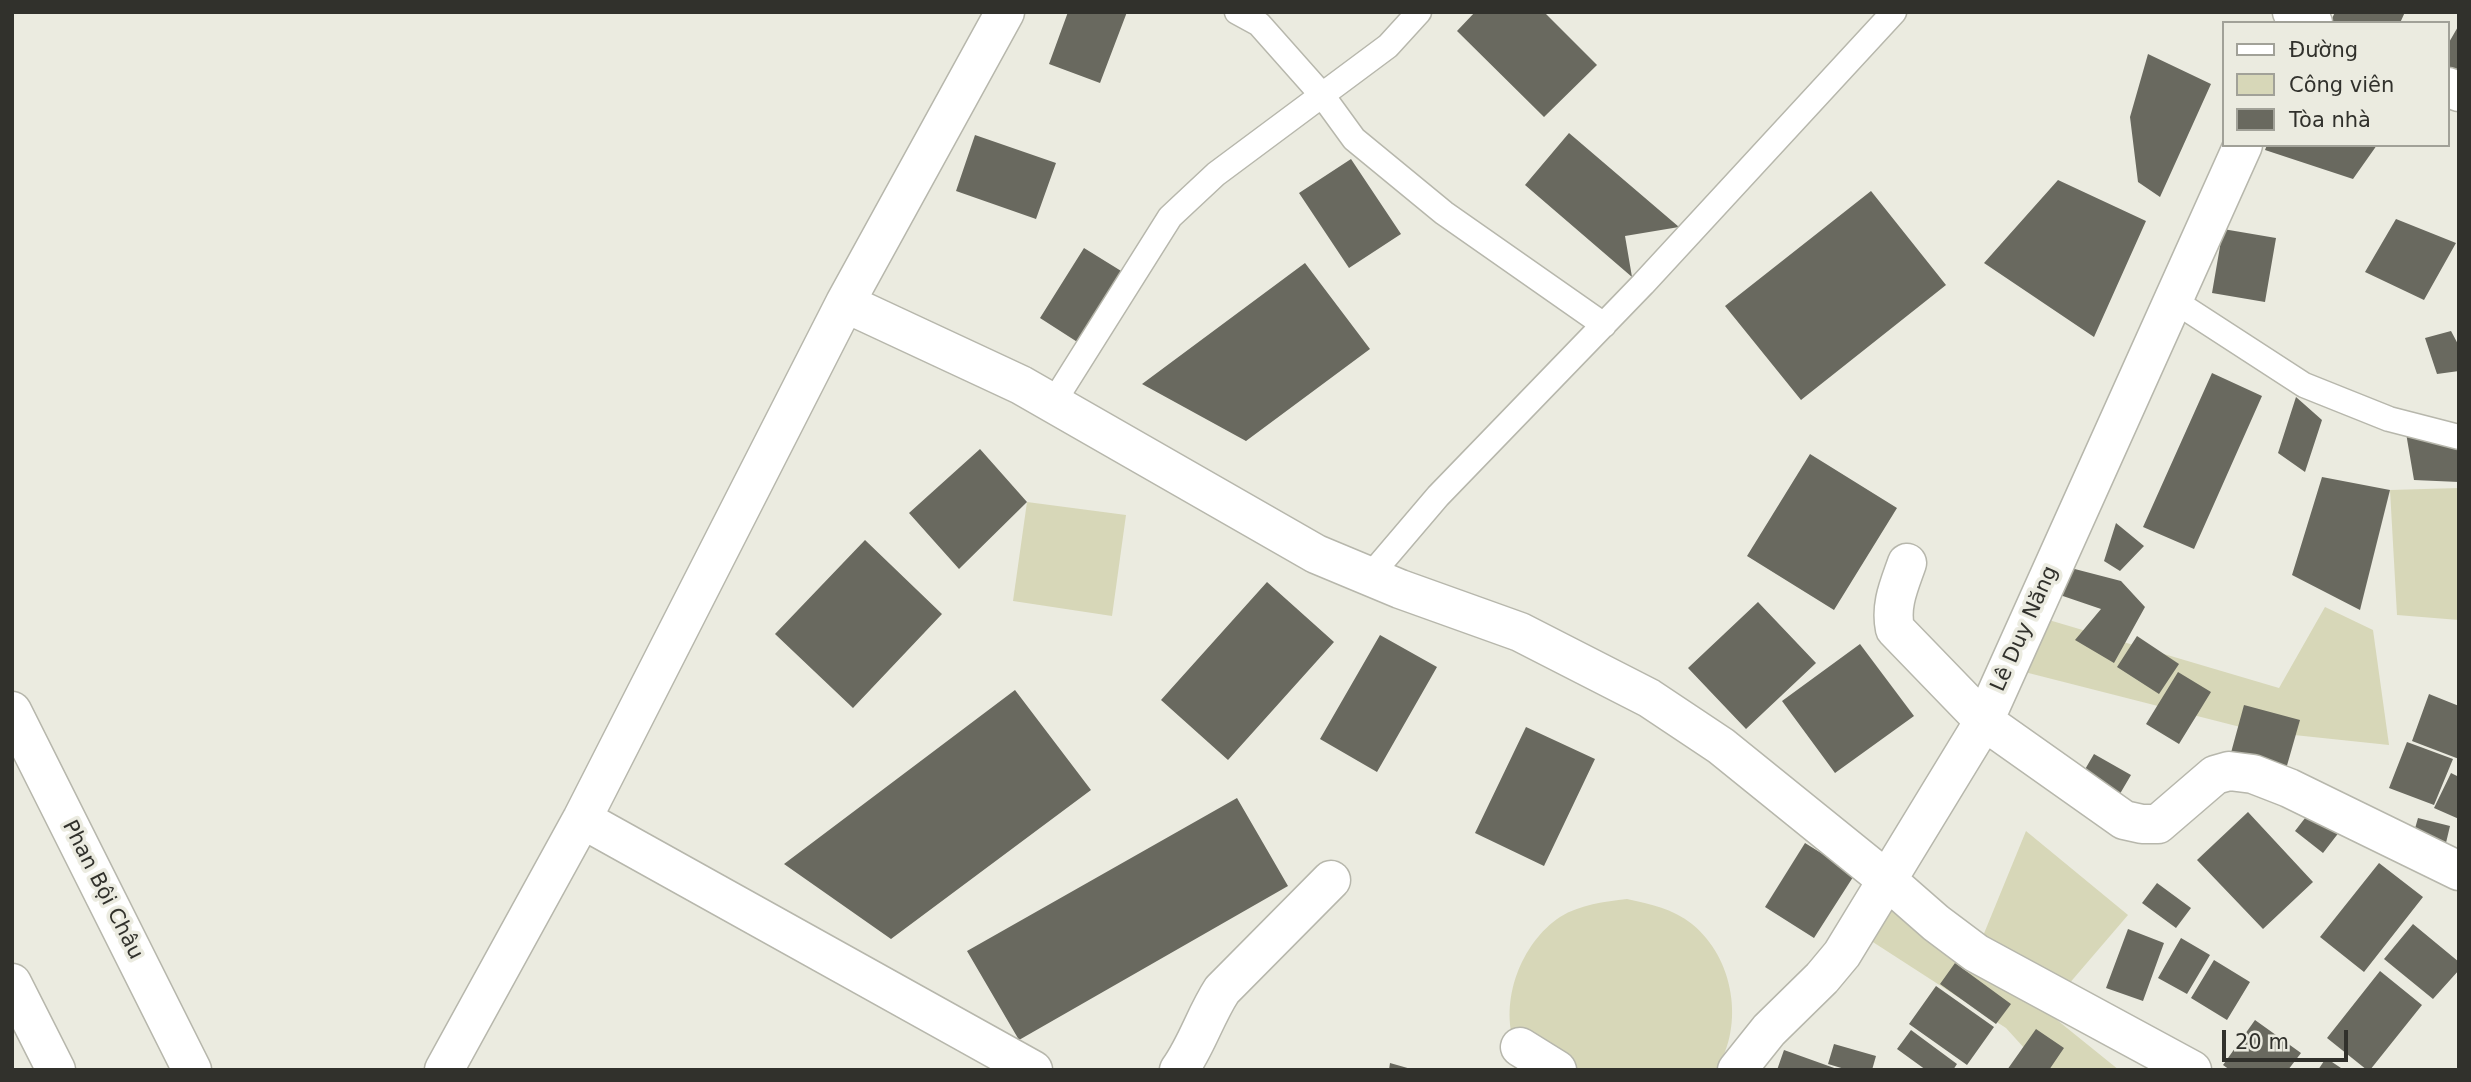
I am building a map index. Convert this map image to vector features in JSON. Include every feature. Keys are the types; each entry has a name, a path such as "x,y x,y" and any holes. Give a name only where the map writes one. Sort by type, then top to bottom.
{"street":[{"path":"444,1070 582,818 845,303 1005,12"},
{"name":"Lê Duy Năng","path":"1737,1070 1769,1030 1822,978 1842,954 1984,721 2242,147"},
{"path":"845,303 1021,385 1315,554 1369,577 1520,632 1649,698 1721,746 1976,953 2192,1070"},
{"path":"1907,563 1893,605 1895,628 1984,721 2124,820 2158,824 2215,775 2230,771 2253,774 2289,788 2459,871"},
{"name":"Phan Bội Châu","path":"12,711 192,1070"},
{"path":"582,818 1033,1070"},
{"path":"1179,1070 1191,1054 1208,1010 1222,990 1331,880"},
{"path":"12,983 56,1070"},
{"path":"1520,1047 1558,1070"}],"lane":[{"path":"1237,12 1259,24 1321,95 1354,139 1444,213 1604,325"},
{"path":"1053,403 1170,217 1216,174 1388,46 1419,12"},
{"path":"1369,577 1438,496 1604,325 1894,12"},
{"path":"2173,300 2304,385 2389,419 2459,437"}],"green space":[{"path":"2459,488 2459,620 2397,615 2390,490"},
{"path":"1027,502 1126,515 1112,616 1013,601"},
{"path":"2325,607 2373,630 2389,745 2256,731 2001,666 2015,610 2279,688"},
{"path":"2026,831 2128,915 2062,992 1976,953"},
{"path":"1891,886 2119,1070 2044,1070 2006,1028 1862,935"},
{"path":"1627,899 1677,914 1706,938 1718,955 1731,993 1732,1013 1725,1052 1716,1070 1528,1070 1515,1046 1510,1011 1512,992 1524,957 1546,928 1560,917 1584,906"}],"building":[{"path":"1068,12 1127,12 1100,83 1049,64"},
{"path":"1475,12 1544,12 1597,65 1544,117 1457,31"},
{"path":"2335,12 2405,12 2401,21 2331,21"},
{"path":"2459,25 2459,105 2450,103 2450,41"},
{"path":"2148,54 2211,84 2160,197 2138,182 2130,117"},
{"path":"1569,133 1679,227 1625,236 1632,277 1525,185"},
{"path":"975,135 1056,163 1036,219 956,191"},
{"path":"2266,147 2376,147 2353,179 2265,150"},
{"path":"1351,159 1401,234 1349,268 1299,193"},
{"path":"2058,180 2146,221 2094,337 1984,263"},
{"path":"1871,191 1946,285 1801,400 1725,306"},
{"path":"2396,219 2456,243 2424,300 2365,272"},
{"path":"2223,229 2276,238 2265,302 2212,293"},
{"path":"1084,248 1126,274 1082,345 1040,318"},
{"path":"1305,263 1370,349 1246,441 1142,384"},
{"path":"2451,331 2459,346 2459,371 2437,374 2425,338"},
{"path":"2212,373 2262,396 2194,549 2143,527"},
{"path":"2296,397 2322,420 2305,472 2278,453"},
{"path":"2406,433 2459,447 2459,482 2414,480"},
{"path":"980,449 1027,502 959,569 909,513"},
{"path":"1810,454 1897,508 1834,610 1747,556"},
{"path":"2322,477 2390,490 2360,610 2292,575"},
{"path":"2116,523 2144,546 2120,571 2104,561"},
{"path":"865,540 942,614 853,708 775,634"},
{"path":"2067,567 2121,581 2145,607 2114,663 2075,640 2101,609 2057,594"},
{"path":"1267,582 1334,642 1228,760 1161,700"},
{"path":"1758,602 1816,663 1746,729 1688,668"},
{"path":"1380,635 1437,667 1377,772 1320,739"},
{"path":"2137,636 2179,664 2159,694 2117,667"},
{"path":"1860,644 1914,716 1835,773 1782,701"},
{"path":"2178,672 2211,692 2179,744 2146,724"},
{"path":"1015,690 1091,790 891,939 784,864"},
{"path":"2429,694 2459,706 2459,759 2412,741"},
{"path":"2244,705 2300,720 2284,776 2229,760"},
{"path":"1526,727 1595,759 1544,866 1475,833"},
{"path":"2407,742 2453,759 2434,805 2389,788"},
{"path":"2094,754 2131,775 2114,804 2077,783"},
{"path":"2451,773 2459,777 2459,819 2434,808"},
{"path":"1237,798 1288,886 1019,1040 967,951"},
{"path":"2312,809 2340,831 2323,853 2295,831"},
{"path":"2248,812 2313,882 2263,929 2197,860"},
{"path":"2418,818 2450,826 2445,847 2412,839"},
{"path":"1805,843 1855,874 1814,938 1765,907"},
{"path":"2379,863 2423,897 2364,972 2320,937"},
{"path":"2157,883 2191,908 2176,928 2142,903"},
{"path":"2413,924 2459,962 2459,970 2433,999 2384,959"},
{"path":"2128,929 2164,943 2143,1001 2106,988"},
{"path":"2181,938 2210,955 2187,994 2158,978"},
{"path":"2214,960 2250,982 2227,1020 2191,998"},
{"path":"1955,963 2011,1004 1996,1024 1940,984"},
{"path":"2380,971 2422,1005 2370,1070 2367,1070 2327,1038"},
{"path":"1936,986 1994,1027 1967,1065 1909,1024"},
{"path":"2255,1020 2301,1053 2288,1070 2230,1070 2223,1065"},
{"path":"2036,1029 2064,1048 2049,1070 2007,1070"},
{"path":"1911,1030 1957,1064 1953,1070 1926,1070 1897,1049"},
{"path":"1834,1044 1876,1056 1872,1070 1848,1070 1828,1064"},
{"path":"1784,1050 1837,1069 1837,1070 1777,1070"},
{"path":"2326,1058 2344,1070 2318,1070"},
{"path":"1390,1063 1411,1069 1411,1070 1389,1070"}]}
